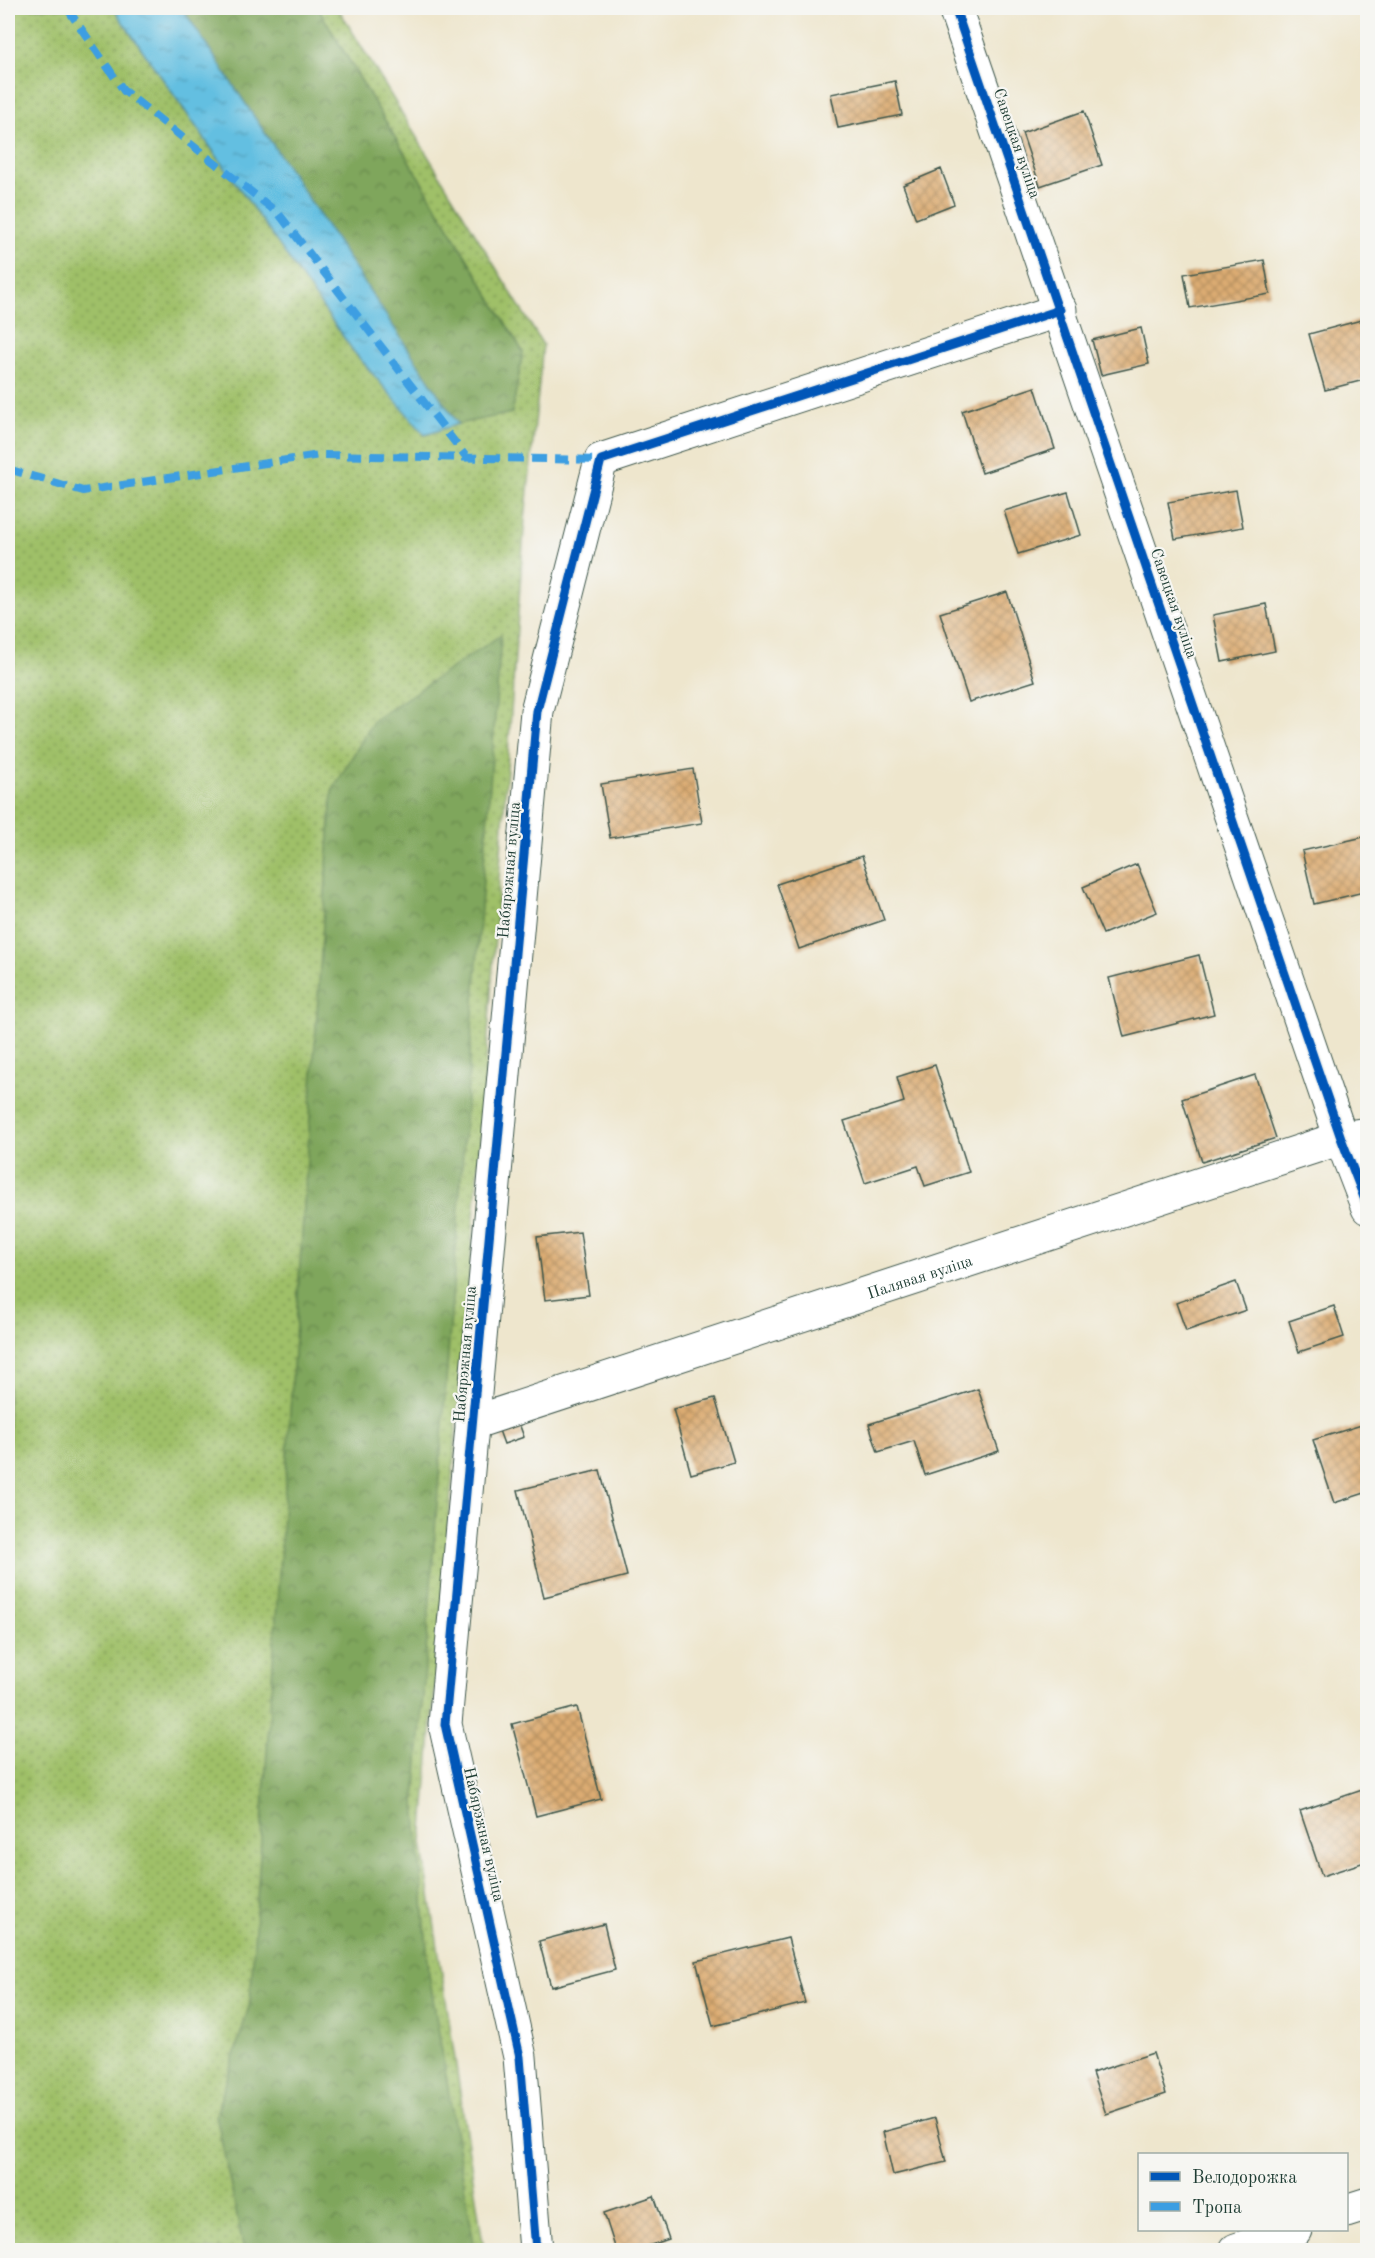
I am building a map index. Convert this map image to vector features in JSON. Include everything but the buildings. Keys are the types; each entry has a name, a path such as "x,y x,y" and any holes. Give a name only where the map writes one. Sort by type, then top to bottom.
{"street":[{"name":"Савецкая вуліца","path":"955,8 1354,1136 1368,1208"},
{"name":"Набярэжная вуліца","path":"536,2250 520,2057 445,1724 537,711 601,460 1060,310"},
{"name":"Палявая вуліца","path":"472,1423 1354,1136"},
{"path":"1348,2211 1368,2204"},
{"path":"1236,2250 1289,2231"}],"green space":[{"path":"8,8 113,8 354,352 426,435 458,423 182,8 338,8 543,345 524,530 481,1133 422,1842 484,2250 8,2250"},
{"path":"182,8 318,8 523,352 512,413 458,424"},
{"path":"501,635 415,1802 429,1974 475,2250 244,2250 216,2115 250,2003 332,791 374,720"}],"water":[{"path":"113,8 182,8 458,424 425,435 354,352"}],"marked path":[{"path":"67,8 124,91 279,214 467,458"},
{"path":"8,469 83,491 319,455 601,460"}],"cycle path":[{"path":"955,8 1341,1138 1368,1208"},
{"path":"536,2250 520,2057 445,1724 537,711 601,460 1060,310"}]}
